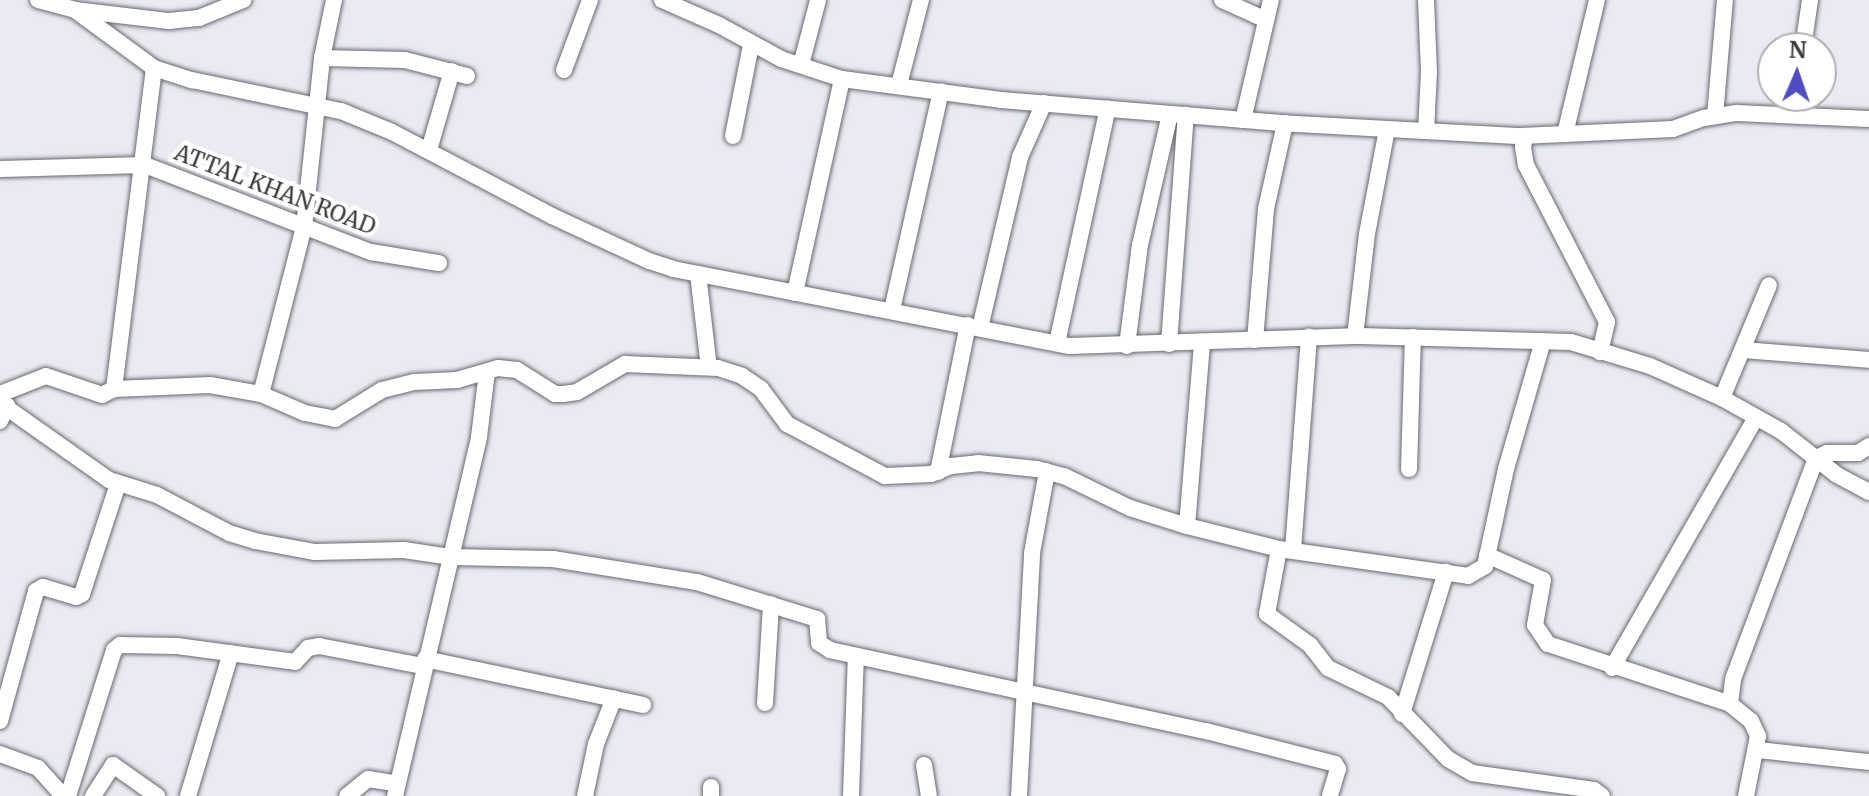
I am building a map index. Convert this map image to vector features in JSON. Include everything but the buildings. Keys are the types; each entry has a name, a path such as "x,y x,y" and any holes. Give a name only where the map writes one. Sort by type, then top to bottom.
{"street":[{"path":"38,0 75,10 169,21 199,18 243,0"},
{"path":"261,394 304,227 322,58 334,0"},
{"path":"564,70 590,0"},
{"path":"662,0 719,25 751,45 842,79 1044,103 1285,123 1525,136 1673,129 1715,116 1737,113 1869,119"},
{"path":"801,65 818,0"},
{"path":"899,85 921,0"},
{"path":"1222,0 1266,20"},
{"path":"1243,120 1271,0"},
{"path":"1426,0 1429,72 1426,131"},
{"path":"1565,134 1597,0"},
{"path":"1715,116 1725,0"},
{"path":"1805,32 1810,0"},
{"path":"75,10 154,68 192,80 354,116 429,150 552,216 649,261 698,274 1057,343 1127,346 1355,336 1571,342 1650,366 1722,398 1781,431 1869,492"},
{"path":"733,136 751,45"},
{"path":"322,58 405,60 459,73 429,150"},
{"path":"114,389 145,165 154,68"},
{"path":"795,293 842,79"},
{"path":"892,310 941,91"},
{"path":"938,472 1020,157 1044,103"},
{"path":"1057,343 1108,108"},
{"path":"1169,344 1178,115"},
{"path":"1127,346 1140,245 1178,115"},
{"path":"1255,340 1266,209 1285,123"},
{"path":"1355,336 1367,234 1387,129"},
{"path":"1525,136 1526,165 1607,322 1600,352"},
{"name":"ATTAL KHAN ROAD","path":"0,169 145,165 371,252 439,263"},
{"path":"698,274 709,367"},
{"path":"1722,398 1769,285"},
{"path":"1309,337 1286,550 1267,614 1310,645 1328,668 1376,689 1448,759 1472,773 1594,790 1602,796"},
{"path":"1409,469 1413,337"},
{"path":"1330,796 1338,769 1335,764 1023,690 856,656 821,645 817,619 697,582 553,559 451,557 404,550 315,552 271,545 229,533 157,495 118,484 2,406 46,376 102,395 114,389 210,385 261,394 305,413 335,419 382,390 415,382 457,380 487,372 517,370 555,394 563,394 577,392 625,364 709,367 742,376 761,389 787,424 885,476 993,463 1047,471 1130,508 1187,526 1286,550 1468,576 1485,566 1506,469 1543,341"},
{"path":"1187,526 1202,342"},
{"path":"1743,350 1869,360"},
{"path":"347,796 368,779 399,792 424,662 479,437 487,372"},
{"path":"1612,668 1755,419"},
{"path":"1730,704 1733,679 1816,458 1827,453 1858,453 1869,446"},
{"path":"1019,796 1032,553 1047,471"},
{"path":"0,721 36,591 43,587 76,597 82,594 118,484"},
{"path":"1487,555 1543,580 1535,619 1540,637 1558,649 1730,704 1751,721 1758,736 1758,750 1746,796"},
{"path":"1402,714 1446,572"},
{"path":"765,703 771,604"},
{"path":"0,754 38,768 65,796 117,646 177,646 295,662 308,648 319,646 424,662 643,705"},
{"path":"188,796 231,653"},
{"path":"851,796 856,656"},
{"path":"585,796 598,736 614,698"},
{"path":"1758,750 1869,762"},
{"path":"93,796 113,765 157,796"},
{"path":"924,765 929,796"}]}
